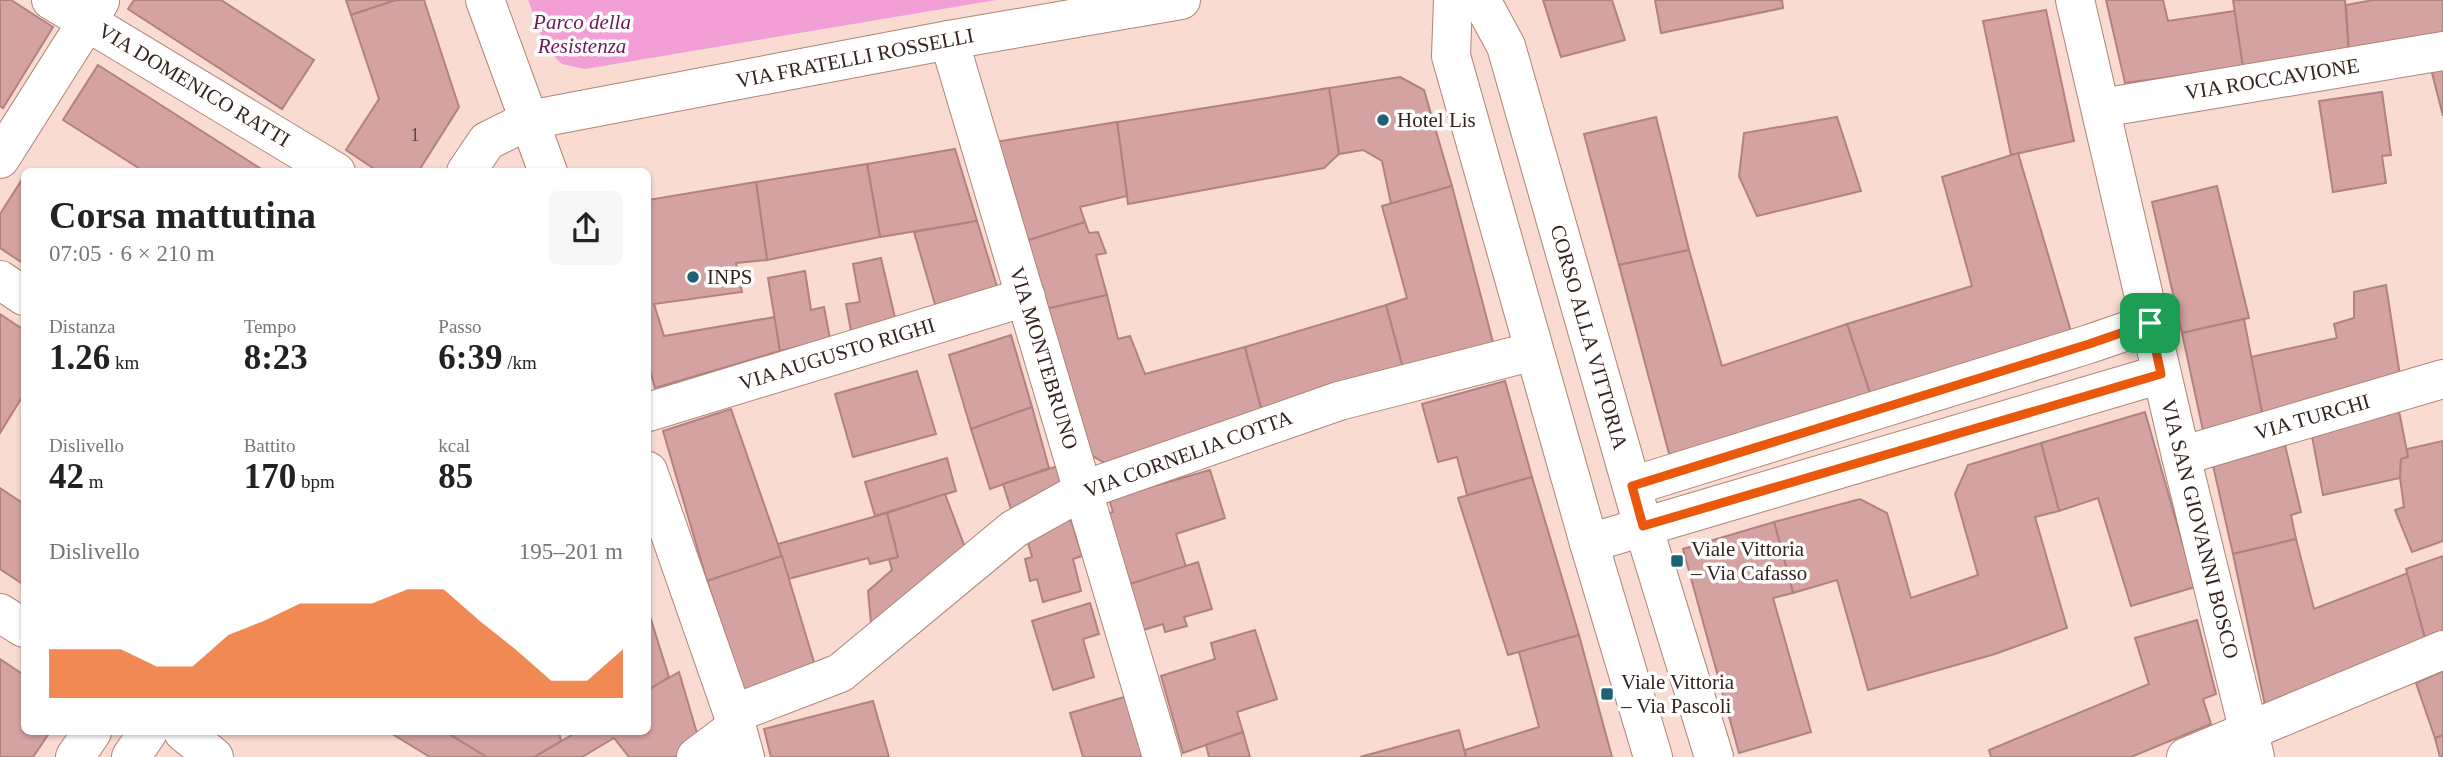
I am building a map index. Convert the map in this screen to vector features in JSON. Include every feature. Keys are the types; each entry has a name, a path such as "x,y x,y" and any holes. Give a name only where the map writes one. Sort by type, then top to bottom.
{"street":[{"name":"VIA DOMENICO RATTI","path":"51,0 94,10 330,168"},
{"path":"485,0 547,168"},
{"name":"VIA FRATELLI ROSSELLI","path":"469,168 487,141 529,120 949,40 1181,0"},
{"path":"1453,0 1451,56 1589,543 1653,757"},
{"name":"CORSO ALLA VITTORIA","path":"1481,0 1506,46 1643,526 1713,757"},
{"name":"VIA SAN GIOVANNI BOSCO","path":"2076,0 2161,374 2253,744"},
{"path":"0,159 94,10"},
{"name":"VIA MONTEBRUNO","path":"949,40 1162,757"},
{"name":"VIA ROCCAVIONE","path":"2101,108 2443,51"},
{"path":"0,280 21,294"},
{"name":"VIA AUGUSTO RIGHI","path":"651,411 1026,296"},
{"path":"1632,486 2150,323"},
{"path":"2089,344 2101,390"},
{"name":"VIA CORNELIA COTTA","path":"696,757 840,673 1014,529 1084,489 1339,401 1534,351"},
{"path":"1589,543 2161,374"},
{"name":"VIA TURCHI","path":"2181,456 2443,379"},
{"path":"651,480 738,733"},
{"path":"0,613 21,626"},
{"path":"2186,757 2253,744 2443,650"},
{"path":"75,757 90,735"},
{"path":"131,757 146,735"},
{"path":"187,735 214,757"}],"green space":[{"name":"Parco della Resistenza","path":"528,0 996,0 585,69 562,64 546,49"}],"building":[{"path":"0,0 11,0 53,27 3,108 0,106"},
{"path":"134,0 221,0 314,60 282,109 128,9"},
{"path":"346,0 396,0 351,15"},
{"path":"396,0 424,0 459,107 421,168 373,168 346,150 379,99 351,15"},
{"path":"1543,0 1612,0 1625,40 1561,57"},
{"path":"1655,0 1782,0 1783,8 1661,33"},
{"path":"2106,0 2163,0 2168,21 2235,11 2243,67 2125,83"},
{"path":"2233,0 2345,0 2349,54 2243,67"},
{"path":"2373,0 2443,0 2443,40 2349,54 2346,5"},
{"path":"2046,10 2074,141 2011,155 1983,21"},
{"path":"98,65 260,168 139,168 63,120"},
{"path":"2443,66 2443,116 2431,69"},
{"name":"Hotel Lis","path":"1400,77 1424,90 1452,186 1391,204 1382,161 1363,150 1339,154 1329,88"},
{"path":"1329,88 1339,154 1324,168 1128,204 1117,122"},
{"path":"2382,92 2391,155 2382,156 2386,183 2333,192 2319,101"},
{"path":"1656,117 1689,250 1619,265 1584,134"},
{"path":"1837,117 1861,191 1757,216 1739,176 1744,133"},
{"path":"1117,122 1127,196 1080,207 1085,222 1023,242 995,142"},
{"path":"955,149 977,221 880,237 867,164"},
{"path":"2018,153 2072,335 1870,393 1847,324 1972,286 1942,177"},
{"path":"867,164 880,237 767,260 756,182"},
{"path":"21,181 21,262 0,248 0,214"},
{"name":"INPS","path":"756,182 767,260 736,263 742,292 654,304 664,336 775,317 780,351 655,388 651,374 651,200"},
{"path":"1452,186 1495,350 1405,376 1386,305 1407,298 1382,206"},
{"path":"2217,186 2249,318 2182,333 2152,202"},
{"path":"977,221 999,293 937,311 914,232"},
{"path":"1085,222 1089,233 1098,232 1106,253 1096,255 1107,295 1046,309 1023,242"},
{"path":"1689,250 1722,366 1847,324 1870,393 1671,461 1619,265"},
{"path":"881,258 896,322 851,331 846,304 860,302 853,264"},
{"path":"805,271 811,310 824,307 830,339 780,351 768,278"},
{"path":"2386,285 2401,382 2263,418 2251,357 2337,338 2334,324 2354,318 2354,292"},
{"path":"1107,295 1118,339 1130,336 1145,374 1245,347 1263,415 1108,465 1091,455 1046,309"},
{"path":"1386,305 1405,376 1263,415 1245,347"},
{"path":"0,314 21,328 21,399 0,433"},
{"path":"2244,319 2263,418 2204,435 2182,333"},
{"path":"1011,335 1032,407 971,429 949,355"},
{"path":"917,371 936,434 853,457 835,394"},
{"path":"1505,381 1532,477 1467,495 1457,457 1438,462 1422,404"},
{"path":"1032,407 1049,468 990,489 971,429"},
{"path":"731,409 782,556 707,581 663,431"},
{"path":"2399,411 2408,457 2401,459 2400,478 2323,495 2311,431"},
{"path":"2145,412 2195,587 2131,606 2098,498 2059,511 2041,443"},
{"path":"2443,441 2443,541 2412,552 2395,510 2404,507 2400,478 2401,459 2408,457 2407,449"},
{"path":"2041,443 2059,511 2035,517 2067,628 1995,654 1868,690 1837,580 1793,593 1774,522 1860,499 1887,513 1911,598 1978,575 1955,494 1968,465"},
{"path":"2285,445 2301,512 2291,515 2296,539 2233,554 2212,461"},
{"path":"947,458 956,491 875,516 865,482"},
{"path":"1064,464 1072,485 1015,522 1003,484"},
{"path":"1210,470 1225,518 1176,534 1186,567 1124,586 1102,516 1113,512 1109,499"},
{"path":"1532,477 1579,635 1508,655 1458,498"},
{"path":"0,488 21,502 21,583 0,569"},
{"path":"945,494 967,553 871,623 868,591 892,570 889,559 898,557 887,513"},
{"path":"887,513 898,557 870,564 868,558 788,579 778,544"},
{"path":"1071,520 1082,556 1073,559 1081,591 1043,602 1037,579 1030,581 1025,559 1032,557 1027,539 1041,528"},
{"path":"1774,522 1793,593 1773,598 1811,732 1739,753 1683,549"},
{"path":"2296,539 2314,609 2408,573 2425,638 2265,705 2233,554"},
{"path":"782,556 817,672 745,695 707,581"},
{"path":"2443,556 2443,632 2425,638 2406,569"},
{"path":"1198,562 1212,609 1184,617 1187,626 1165,632 1163,624 1140,631 1124,586"},
{"path":"1090,603 1099,634 1083,639 1094,677 1053,690 1032,621"},
{"path":"651,620 669,677 651,688"},
{"path":"2197,620 2216,694 2203,699 2211,724 2131,757 1991,757 1989,750 2149,684 2135,638"},
{"path":"1255,630 1277,699 1237,712 1243,732 1183,753 1161,676 1215,659 1211,643"},
{"path":"1579,635 1612,757 1466,757 1465,750 1539,727 1519,652"},
{"path":"0,659 21,673 21,735 48,735 33,757 0,757"},
{"path":"2443,671 2443,735 2435,738 2416,683"},
{"path":"679,672 699,740 675,757 629,757 614,738 582,757 534,757 572,735 651,735 651,688"},
{"path":"1131,695 1148,757 1083,757 1070,713"},
{"path":"873,701 889,757 771,757 764,729"},
{"path":"1459,730 1466,757 1360,757"},
{"path":"1243,732 1250,757 1209,757 1206,745"},
{"path":"394,735 451,735 487,757 430,757"},
{"path":"451,735 560,735 561,741 534,757 487,757"},
{"path":"2443,735 2443,757 2440,757 2435,738"}],"place":[{"name":"Hotel Lis","path":"1383,120"},
{"name":"INPS","path":"693,277"},
{"name":"Viale Vittoria – Via Cafasso","path":"1677,561"},
{"name":"Viale Vittoria – Via Pascoli","path":"1607,694"}],"route":[{"path":"2150,323 2161,374 1643,526 1632,486 2150,323"}]}
